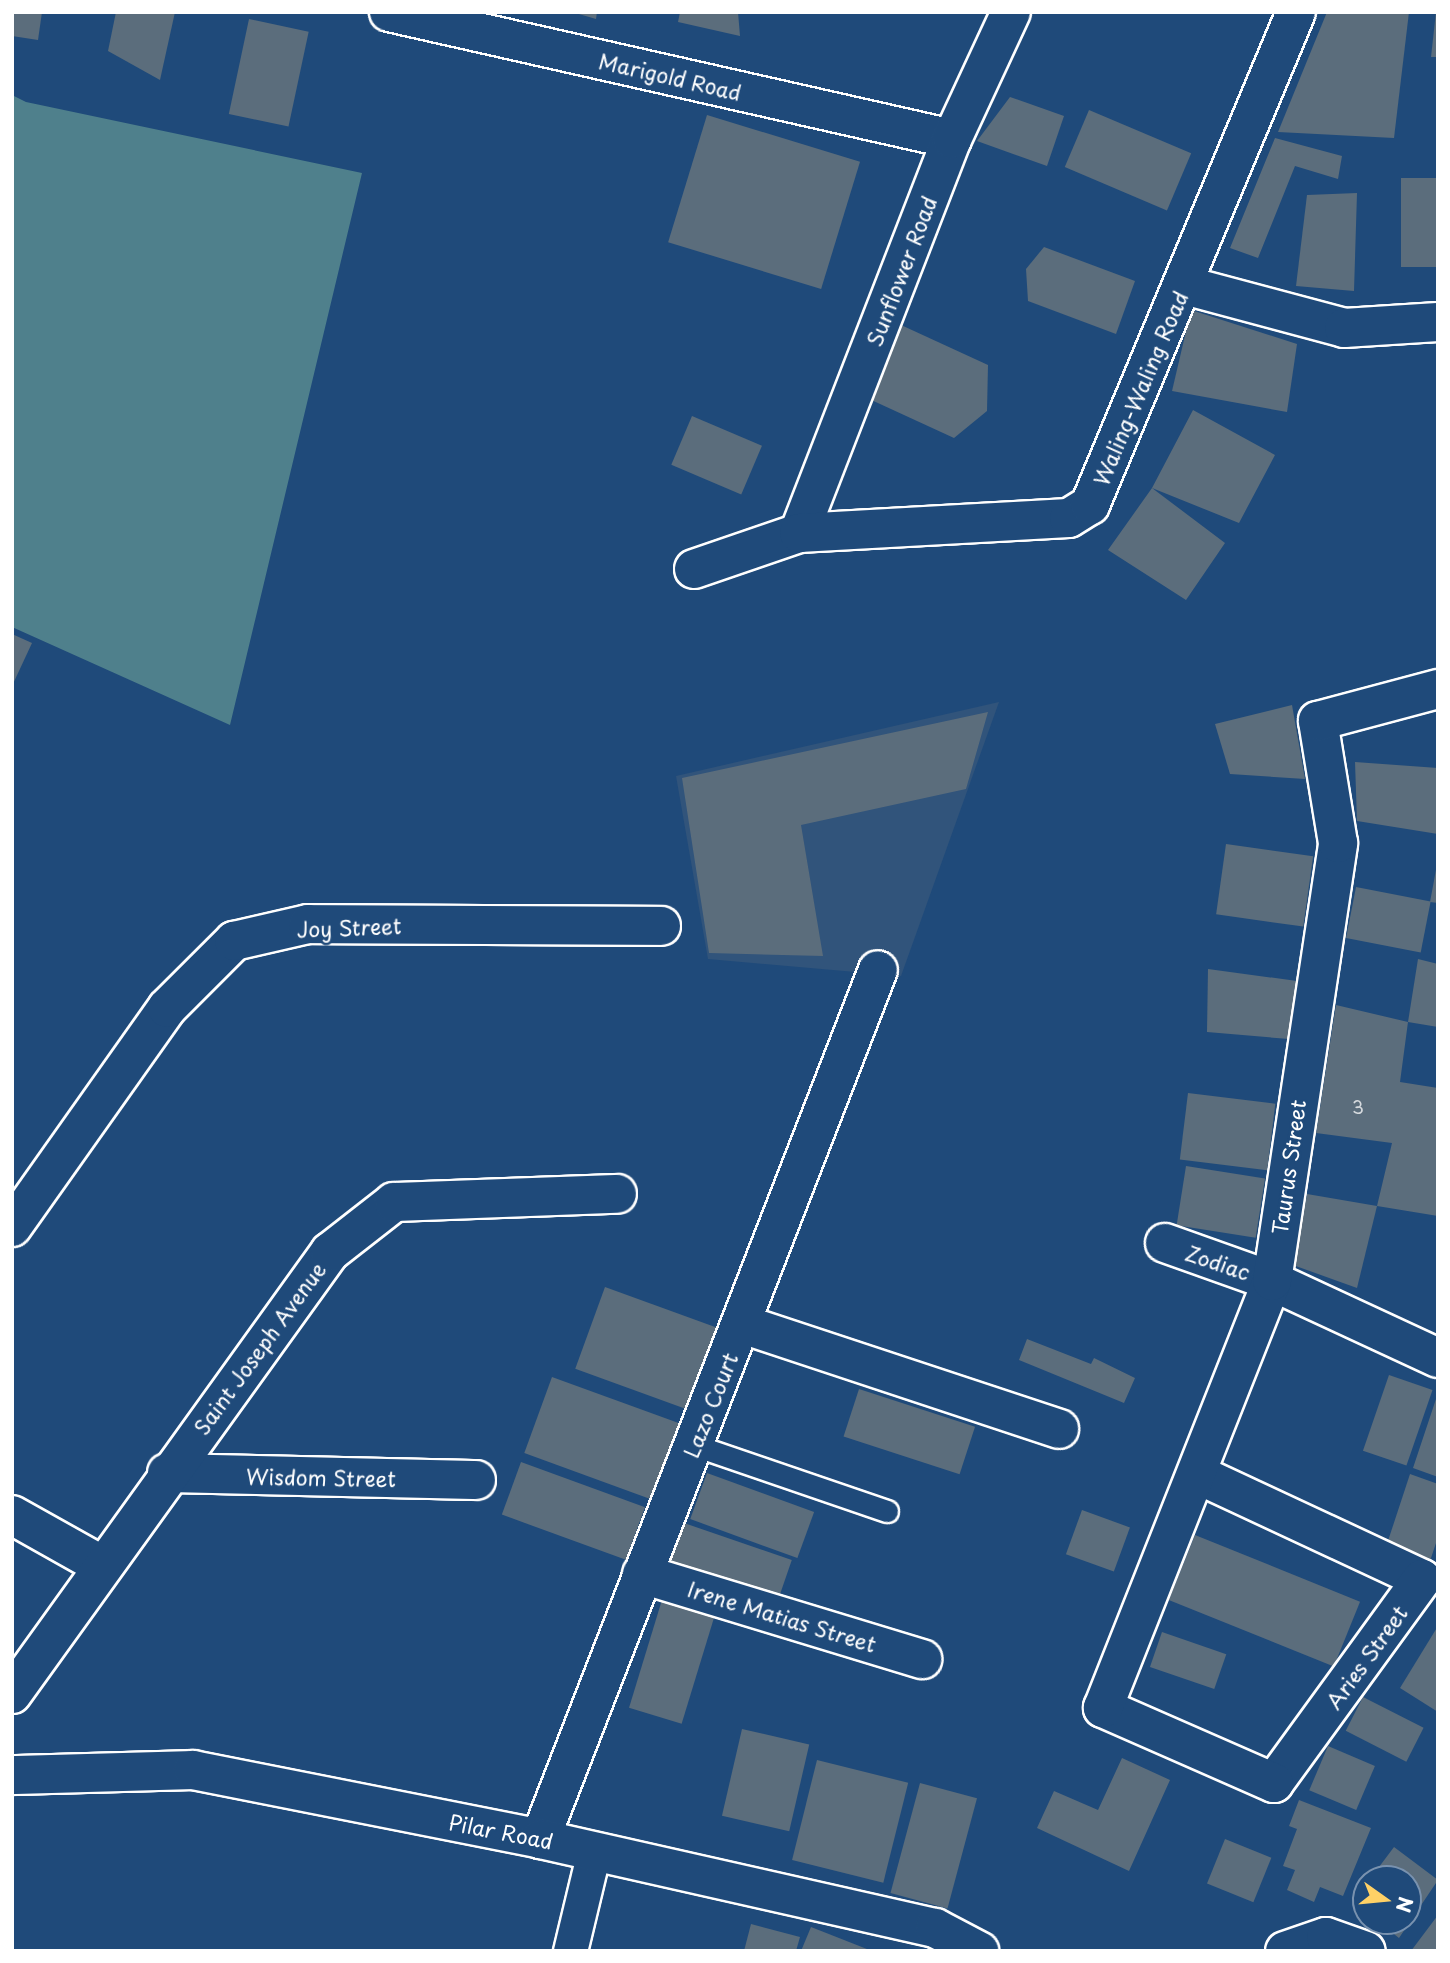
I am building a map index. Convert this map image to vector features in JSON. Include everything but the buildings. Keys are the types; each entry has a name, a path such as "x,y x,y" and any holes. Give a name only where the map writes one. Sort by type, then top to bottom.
{"street":[{"name":"Marigold Road","path":"389,12 952,139"},
{"name":"Sunflower Road","path":"799,533 952,139 1011,12"},
{"name":"Waling-Waling Road","path":"694,569 799,533 1069,518 1090,505 1296,12"},
{"path":"1184,285 1344,328 1438,322"},
{"name":"Taurus Street","path":"1103,1708 1199,1475 1272,1281 1338,843 1318,721 1438,689"},
{"name":"Joy Street","path":"12,1227 167,1008 234,941 308,924 660,926"},
{"name":"Lazo Court","path":"540,1839 878,970"},
{"name":"Saint Joseph Avenue","path":"12,1694 167,1473 330,1252 394,1202 617,1194"},
{"name":"Zodiac","path":"1165,1243 1272,1281 1438,1358"},
{"path":"742,1324 1059,1429"},
{"name":"Wisdom Street","path":"167,1473 476,1480"},
{"name":"Aries Street","path":"1103,1708 1274,1783 1422,1579 1199,1475"},
{"path":"12,1515 103,1566"},
{"name":"Irene Matias Street","path":"642,1574 922,1659"},
{"name":"Pilar Road","path":"12,1775 193,1770 540,1839 935,1928 979,1951"},
{"path":"570,1951 594,1851"},
{"path":"1285,1951 1326,1937 1366,1951"}],"lane":[{"path":"694,1445 887,1511"}],"shaded area":[{"path":"999,702 901,976 708,959 676,776"}],"green space":[{"path":"12,95 26,102 362,173 230,725 12,627"}]}
